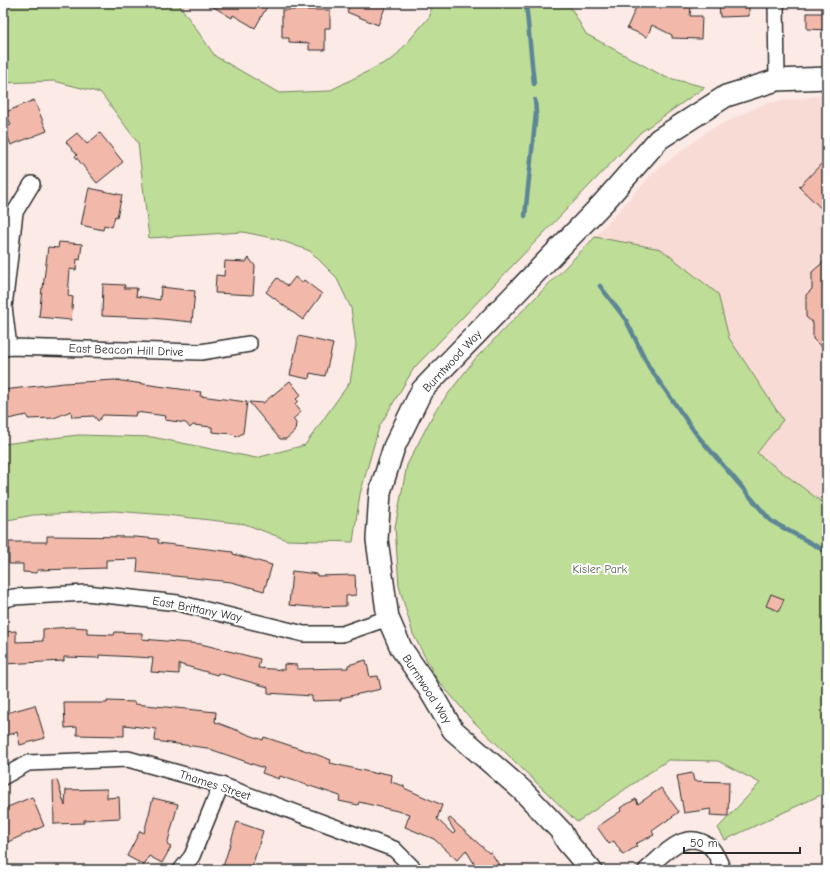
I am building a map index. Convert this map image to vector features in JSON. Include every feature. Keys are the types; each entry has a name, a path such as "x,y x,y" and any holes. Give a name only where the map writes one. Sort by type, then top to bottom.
{"street":[{"path":"776,3 778,80"},
{"name":"Burntwood Way","path":"591,870 567,842 561,831 522,790 453,730 427,686 401,648 388,618 377,540 380,492 394,447 422,390 604,202 659,139 726,96 778,80 827,78"},
{"path":"6,348 4,307 14,212 32,184"},
{"name":"East Beacon Hill Drive","path":"6,348 201,352 249,344"},
{"name":"East Brittany Way","path":"3,600 12,597 86,593 178,603 304,634 342,634 388,618"},
{"name":"Thames Street","path":"3,777 28,763 128,759 221,785 394,849 415,870"},
{"path":"181,870 192,856 221,785"},
{"path":"646,870 678,842 691,839 710,846 723,870"}],"shaded area":[{"path":"827,96 827,506 757,452 783,420 729,338 718,294 595,237 653,173 709,130 766,103"}],"green space":[{"path":"3,3 178,3 215,56 279,93 329,91 394,58 430,16 430,3 568,3 586,34 665,77 705,87 641,132 414,368 379,427 360,494 353,542 287,540 245,524 114,511 33,515 3,521 3,444 78,435 152,437 256,458 305,445 350,382 356,345 351,308 336,277 310,251 277,239 243,232 149,238 138,143 101,93 54,81 3,83"},
{"name":"Kisler Park","path":"595,237 661,249 718,294 729,338 783,420 757,453 827,506 827,792 725,840 718,828 760,783 718,761 668,760 577,822 471,719 436,678 413,634 399,586 395,527 407,465 435,411 475,359"}],"building":[{"path":"207,3 269,3 255,28 233,15 232,18"},
{"path":"351,3 387,3 378,25 347,12"},
{"path":"638,3 691,6 690,16 702,16 701,39 672,38 672,35 652,25 647,37 627,28"},
{"path":"719,3 749,3 749,16 720,17"},
{"path":"282,10 330,10 330,28 325,28 325,50 309,50 309,43 289,42 289,38 282,38"},
{"path":"807,13 827,13 827,30 807,29"},
{"path":"34,100 47,131 11,145 4,128 11,125 6,112"},
{"path":"77,133 87,144 100,133 123,162 97,183 75,156 77,155 66,142"},
{"path":"827,158 827,214 799,187"},
{"path":"89,188 122,195 117,217 115,216 112,227 104,225 103,230 81,225"},
{"path":"59,242 82,244 80,260 77,259 76,270 70,269 68,296 73,297 71,320 39,317 48,247 58,248"},
{"path":"249,258 255,266 253,295 215,293 216,275 224,276 225,261 246,262"},
{"path":"827,259 827,352 813,339 813,323 806,317 806,295 812,289 812,272"},
{"path":"295,277 302,283 304,280 322,294 303,320 266,292 277,278 288,286"},
{"path":"103,284 125,285 124,288 137,288 136,296 160,300 161,287 195,291 192,322 152,318 102,316"},
{"path":"299,336 333,344 325,376 310,373 309,379 290,375"},
{"path":"115,380 201,392 200,396 247,402 243,433 236,437 233,434 212,432 212,427 193,425 190,428 186,423 165,420 166,416 136,412 135,416 103,415 98,421 94,416 72,417 71,411 54,418 28,419 27,415 3,420 3,390 64,383"},
{"path":"290,381 301,395 296,399 298,401 295,404 301,412 293,419 296,423 295,431 286,439 280,439 249,402 263,403"},
{"path":"47,536 135,537 158,539 158,543 233,552 233,554 272,565 264,591 231,582 137,572 138,559 106,560 106,568 37,570 37,573 23,572 23,564 9,564 9,542 47,542"},
{"path":"292,571 317,574 317,576 355,575 356,595 346,596 346,606 311,607 289,605"},
{"path":"771,594 784,599 779,611 766,606"},
{"path":"71,627 87,628 87,634 114,635 115,632 142,633 142,639 201,644 260,659 258,668 284,670 284,664 297,665 297,669 348,668 348,665 366,660 370,677 378,676 381,689 341,698 341,700 312,701 312,696 268,693 268,687 179,664 179,674 151,672 153,658 99,655 99,658 64,657 64,661 3,664 3,632 16,631 16,642 43,641 43,629"},
{"path":"107,701 135,702 135,704 216,712 215,722 263,740 264,737 310,752 331,760 330,763 378,774 378,772 392,775 391,782 404,786 404,788 442,805 437,819 453,834 455,832 448,820 450,818 489,853 491,852 502,870 478,870 466,850 457,860 434,839 405,827 410,814 359,802 358,805 339,801 340,796 280,776 279,779 262,773 264,768 207,748 155,741 156,729 124,725 124,736 77,735 77,727 65,728 64,703 107,703"},
{"path":"35,705 45,738 20,745 17,732 3,737 3,714"},
{"path":"692,773 694,781 729,782 728,816 710,815 711,809 684,813 677,776"},
{"path":"57,780 65,806 66,790 107,789 107,798 119,797 120,818 84,820 84,823 54,824 53,781"},
{"path":"661,788 679,812 652,831 654,835 635,844 637,846 623,855 614,841 609,844 597,827 621,811 620,808 636,799 638,804"},
{"path":"32,797 44,826 3,844 3,809"},
{"path":"153,798 178,804 167,845 171,847 162,863 149,856 144,865 127,856 140,831 144,833"},
{"path":"237,822 263,831 251,870 222,870"}],"waterway":[{"path":"526,3 534,84"},
{"path":"525,216 536,113 535,100"},
{"path":"600,286 626,320 649,367 697,435 771,521 827,552"}]}
